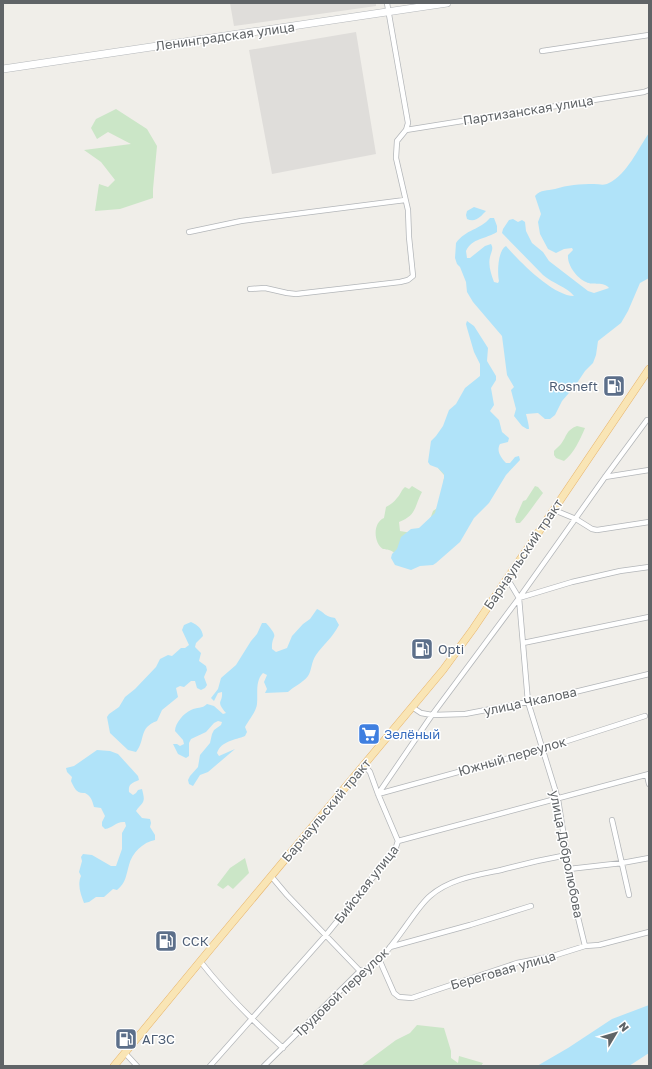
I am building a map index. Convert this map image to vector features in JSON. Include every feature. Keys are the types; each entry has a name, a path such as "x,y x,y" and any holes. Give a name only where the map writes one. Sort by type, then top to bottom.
{"main road":[{"name":"Барнаульский тракт","path":"114,1066 412,707 459,648 649,369"}],"street":[{"path":"250,289 265,288 296,294 408,280 413,276 408,236 408,210 396,158 397,141 406,130 408,123 387,3"},
{"name":"Ленинградская улица","path":"3,69 447,3"},
{"path":"542,51 649,35"},
{"name":"Партизанская улица","path":"406,130 649,90"},
{"path":"189,232 241,222 405,200"},
{"path":"378,794 432,715 648,420"},
{"path":"605,477 649,470"},
{"path":"554,510 576,519 592,530 649,522"},
{"path":"519,598 572,582 649,567"},
{"name":"улица Добролюбова","path":"507,578 519,598 528,702 558,799 574,901 585,946"},
{"path":"523,643 649,617"},
{"name":"улица Чкалова","path":"412,707 422,713 432,715 465,714 554,697 649,674"},
{"name":"Южный переулок","path":"378,794 542,749 645,716"},
{"path":"364,765 370,772 398,841"},
{"path":"648,775 649,784"},
{"name":"Бийская улица","path":"210,1066 326,936 395,850 398,841 648,775"},
{"path":"612,820 628,896"},
{"name":"Трудовой переулок","path":"264,1066 360,970 369,968 379,959 429,897 442,887 464,878 567,855"},
{"path":"569,869 622,863 649,858"},
{"path":"271,876 287,895 360,970"},
{"path":"390,947 470,925 531,906"},
{"name":"Береговая улица","path":"379,959 396,996 412,998 517,963 553,956 585,946 599,945 649,932"},
{"path":"200,961 214,979 251,1019 283,1048"},
{"path":"125,1053 137,1066"}],"shaded area":[{"path":"230,3 376,3 376,6 234,26"},
{"path":"356,32 376,154 272,174 249,50"}],"green space":[{"path":"116,109 147,129 157,146 153,198 120,209 95,211 99,184 108,187 115,180 101,162 84,150 131,144 108,132 97,139 91,128 96,119"},
{"path":"577,426 585,428 574,450 564,461 556,458 554,451 561,444 569,431"},
{"path":"480,464 400,558 392,551 383,549 380,546 376,538 376,529 378,524 384,518 386,507 395,501 405,487 409,489 412,486 422,492 412,513 399,522 400,531 412,533 429,522 433,511 440,506 444,475 438,468"},
{"path":"535,486 538,487 543,493 520,523 516,523 515,519 523,501 526,500"},
{"path":"245,858 249,873 233,889 228,885 223,889 217,885 230,868"},
{"path":"417,1025 444,1028 451,1051 451,1058 458,1063 459,1056 483,1063 481,1066 361,1066 396,1040 410,1033"}],"water":[{"path":"649,133 649,278 640,283 621,323 598,341 593,363 562,401 555,415 550,419 545,419 538,413 526,414 529,427 529,429 527,429 522,426 514,416 516,409 511,390 514,387 507,375 502,336 473,302 467,292 466,282 455,258 456,243 464,235 482,225 490,218 494,218 497,226 497,232 472,244 466,251 467,258 470,258 485,246 491,244 492,249 489,260 490,270 494,282 498,283 500,256 503,248 506,246 537,277 556,290 574,296 543,275 502,233 509,220 513,219 518,222 522,220 525,222 526,231 532,243 543,252 549,261 588,291 594,293 609,288 601,284 586,282 576,274 568,259 568,255 573,250 572,248 564,249 556,253 548,249 540,234 538,222 541,214 535,196 542,191 569,186 589,184 603,185 609,183 621,174 632,161"},
{"path":"474,207 486,211 476,220 467,219 467,211"},
{"path":"467,321 474,326 488,348 487,361 496,376 496,380 491,388 494,405 490,411 499,420 502,432 509,438 508,442 500,444 500,454 506,463 510,463 515,457 519,456 520,460 506,475 489,503 474,518 460,542 433,565 420,566 411,570 395,565 391,558 392,554 397,549 401,537 411,529 419,528 435,513 444,474 428,462 431,441 443,426 449,410 456,404 465,388 480,376 480,364 474,352 466,324"},
{"path":"317,609 326,615 335,618 339,625 316,655 308,676 304,681 288,692 265,693 267,689 264,682 267,675 263,673 260,676 257,687 257,704 254,713 245,727 247,732 245,736 225,743 217,753 219,756 235,749 208,772 200,775 193,786 189,784 188,780 190,776 198,767 200,755 210,743 214,730 221,725 222,722 218,721 214,723 206,732 191,739 189,743 189,756 186,758 178,754 173,744 180,746 184,744 183,740 175,731 180,719 188,711 203,707 207,704 214,706 223,714 226,713 220,704 222,692 218,693 214,701 211,698 218,689 221,678 236,665 257,634 262,623 266,623 274,634 272,649 276,652 287,648 292,636 310,619"},
{"path":"191,622 196,624 202,631 203,636 196,643 195,647 201,653 199,661 206,666 207,670 204,677 207,685 201,690 197,688 195,681 191,681 184,687 180,686 176,688 178,697 162,710 157,721 147,727 136,752 128,750 110,733 107,717 119,707 125,697 135,689 156,667 160,659 168,655 172,656 181,648 185,648 189,645 182,630 184,625"},
{"path":"97,750 110,751 118,754 138,776 139,780 131,784 129,787 129,792 133,795 138,790 142,789 144,800 136,811 142,818 150,819 150,827 155,835 155,840 146,843 135,852 130,861 124,882 117,890 113,889 104,897 96,897 89,902 84,903 79,886 81,876 79,872 82,861 81,857 83,854 92,855 111,866 116,866 122,849 122,833 126,826 125,822 122,822 105,829 102,826 102,822 105,816 101,808 94,807 89,795 76,790 71,781 72,777 67,772 66,768 74,766"},
{"path":"649,1005 649,1053 629,1066 537,1066 568,1048 612,1019"}],"place":[{"name":"Rosneft","path":"614,386"},
{"name":"Opti","path":"422,649"},
{"name":"Зелёный","path":"369,734"},
{"name":"ССК","path":"166,941"},
{"name":"АГЗС","path":"126,1039"}]}
